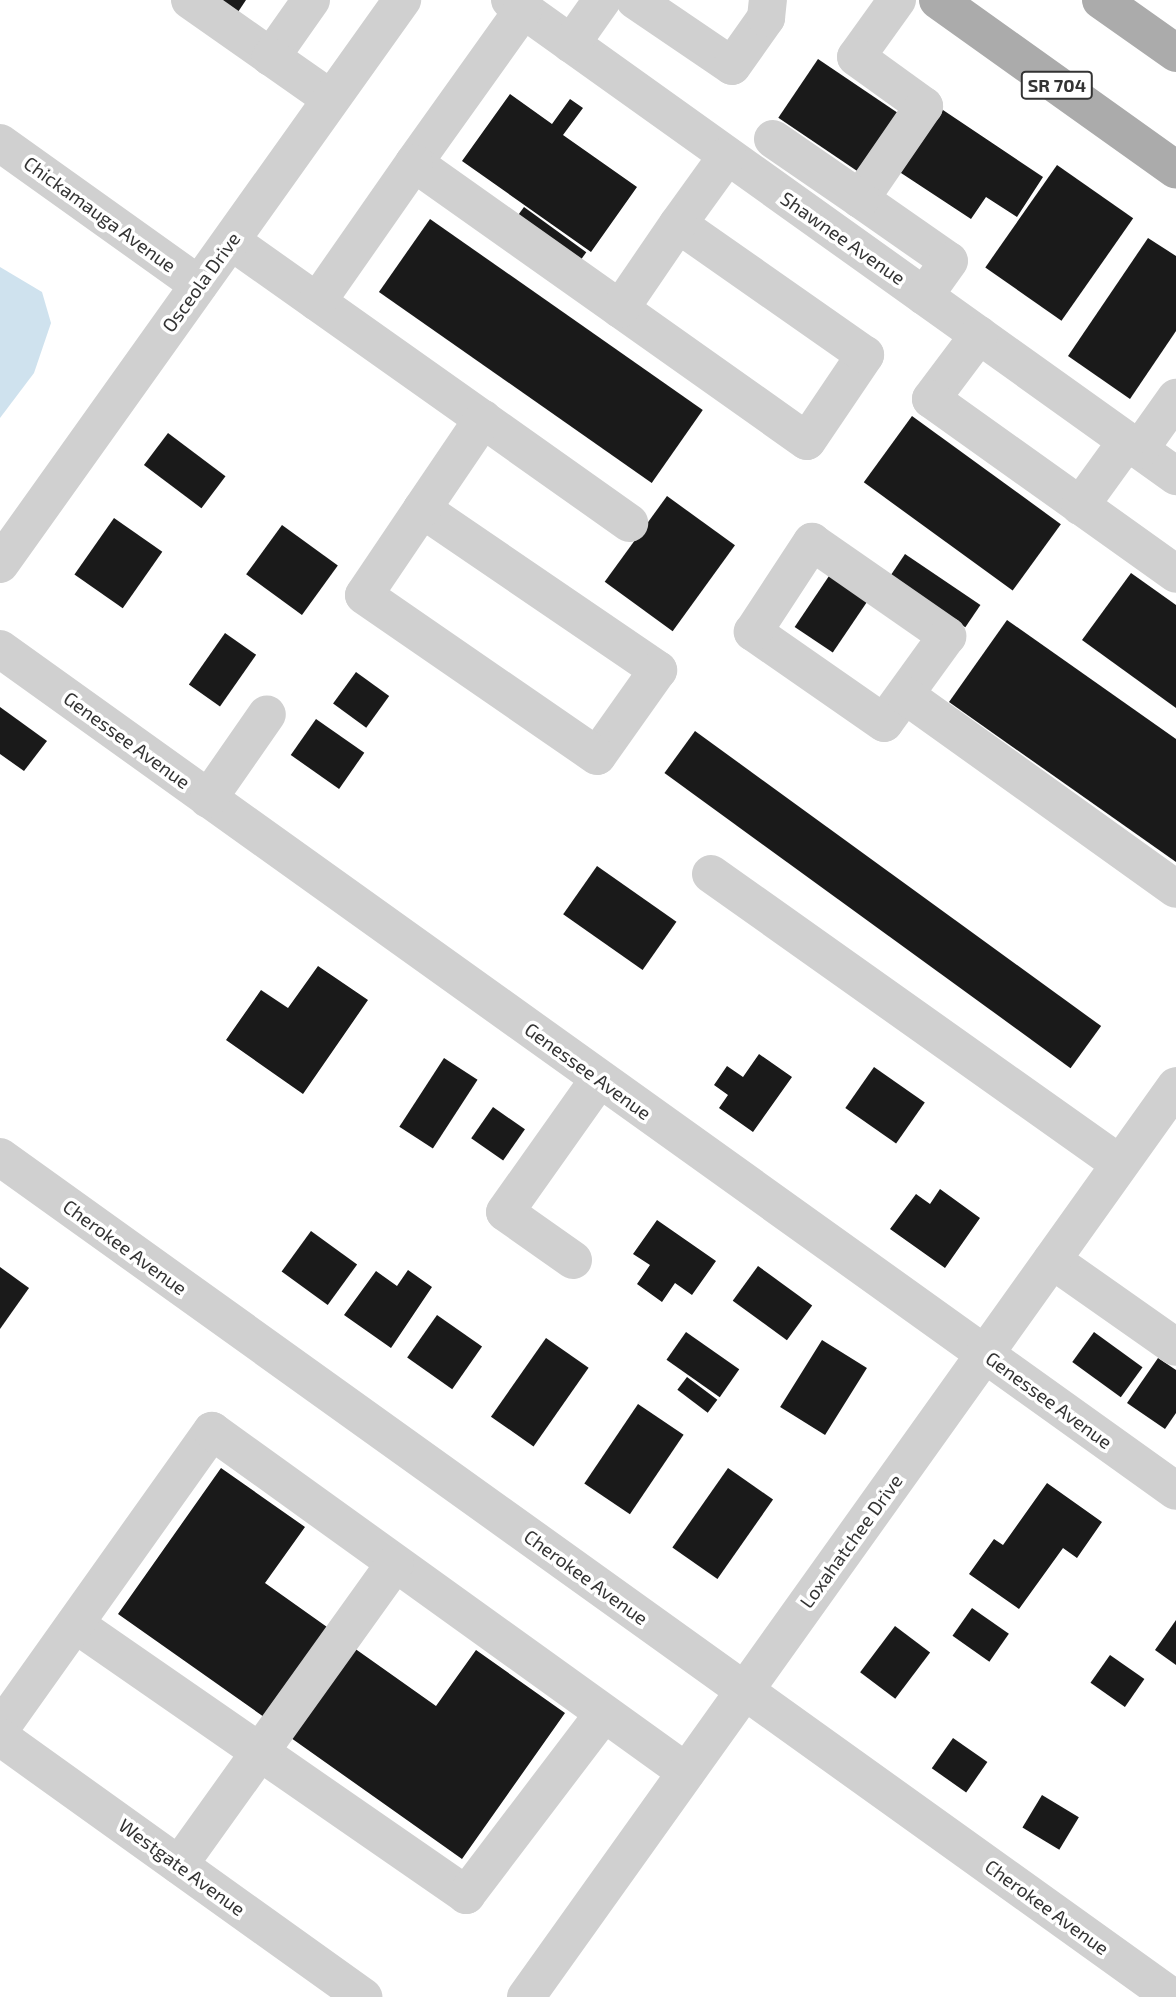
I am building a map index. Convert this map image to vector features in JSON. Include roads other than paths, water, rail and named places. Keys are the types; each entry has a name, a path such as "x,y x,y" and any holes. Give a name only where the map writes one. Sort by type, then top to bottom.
{"main road":[{"name":"SR 704","path":"938,0 1176,170"},
{"path":"1101,0 1176,53"}],"street":[{"path":"190,0 331,99"},
{"path":"271,57 311,0"},
{"name":"Osceola Drive","path":"0,564 402,0"},
{"path":"571,44 602,0"},
{"path":"635,0 732,66 766,18 768,0"},
{"path":"860,199 924,106 856,57 897,0"},
{"path":"317,302 414,163 516,5"},
{"name":"Shawnee Avenue","path":"516,5 1176,476"},
{"path":"773,139 949,261 925,296"},
{"name":"Chickamauga Avenue","path":"0,143 199,285"},
{"path":"620,309 727,156"},
{"path":"414,163 807,441 865,355 678,224"},
{"path":"231,241 629,523"},
{"path":"979,335 931,399 1176,574"},
{"path":"1080,506 1176,398"},
{"path":"422,509 658,670 597,756 364,595 422,509 483,419"},
{"path":"812,542 947,636 905,695 884,723 753,632 812,542"},
{"name":"Genessee Avenue","path":"0,649 1176,1491"},
{"path":"905,695 1176,889"},
{"path":"208,799 267,714"},
{"path":"711,874 1120,1164"},
{"path":"573,1260 505,1212 599,1079"},
{"name":"Loxahatchee Drive","path":"526,1997 1176,1086"},
{"name":"Cherokee Avenue","path":"0,1157 1172,1997"},
{"path":"1052,1260 1176,1347"},
{"path":"0,1729 212,1431 686,1772"},
{"path":"179,1865 257,1751 395,1563"},
{"path":"75,1625 466,1895 604,1713"},
{"name":"Westgate Avenue","path":"0,1737 363,1997"}],"water":[{"path":"0,267 42,292 51,323 34,373 0,418"}]}
